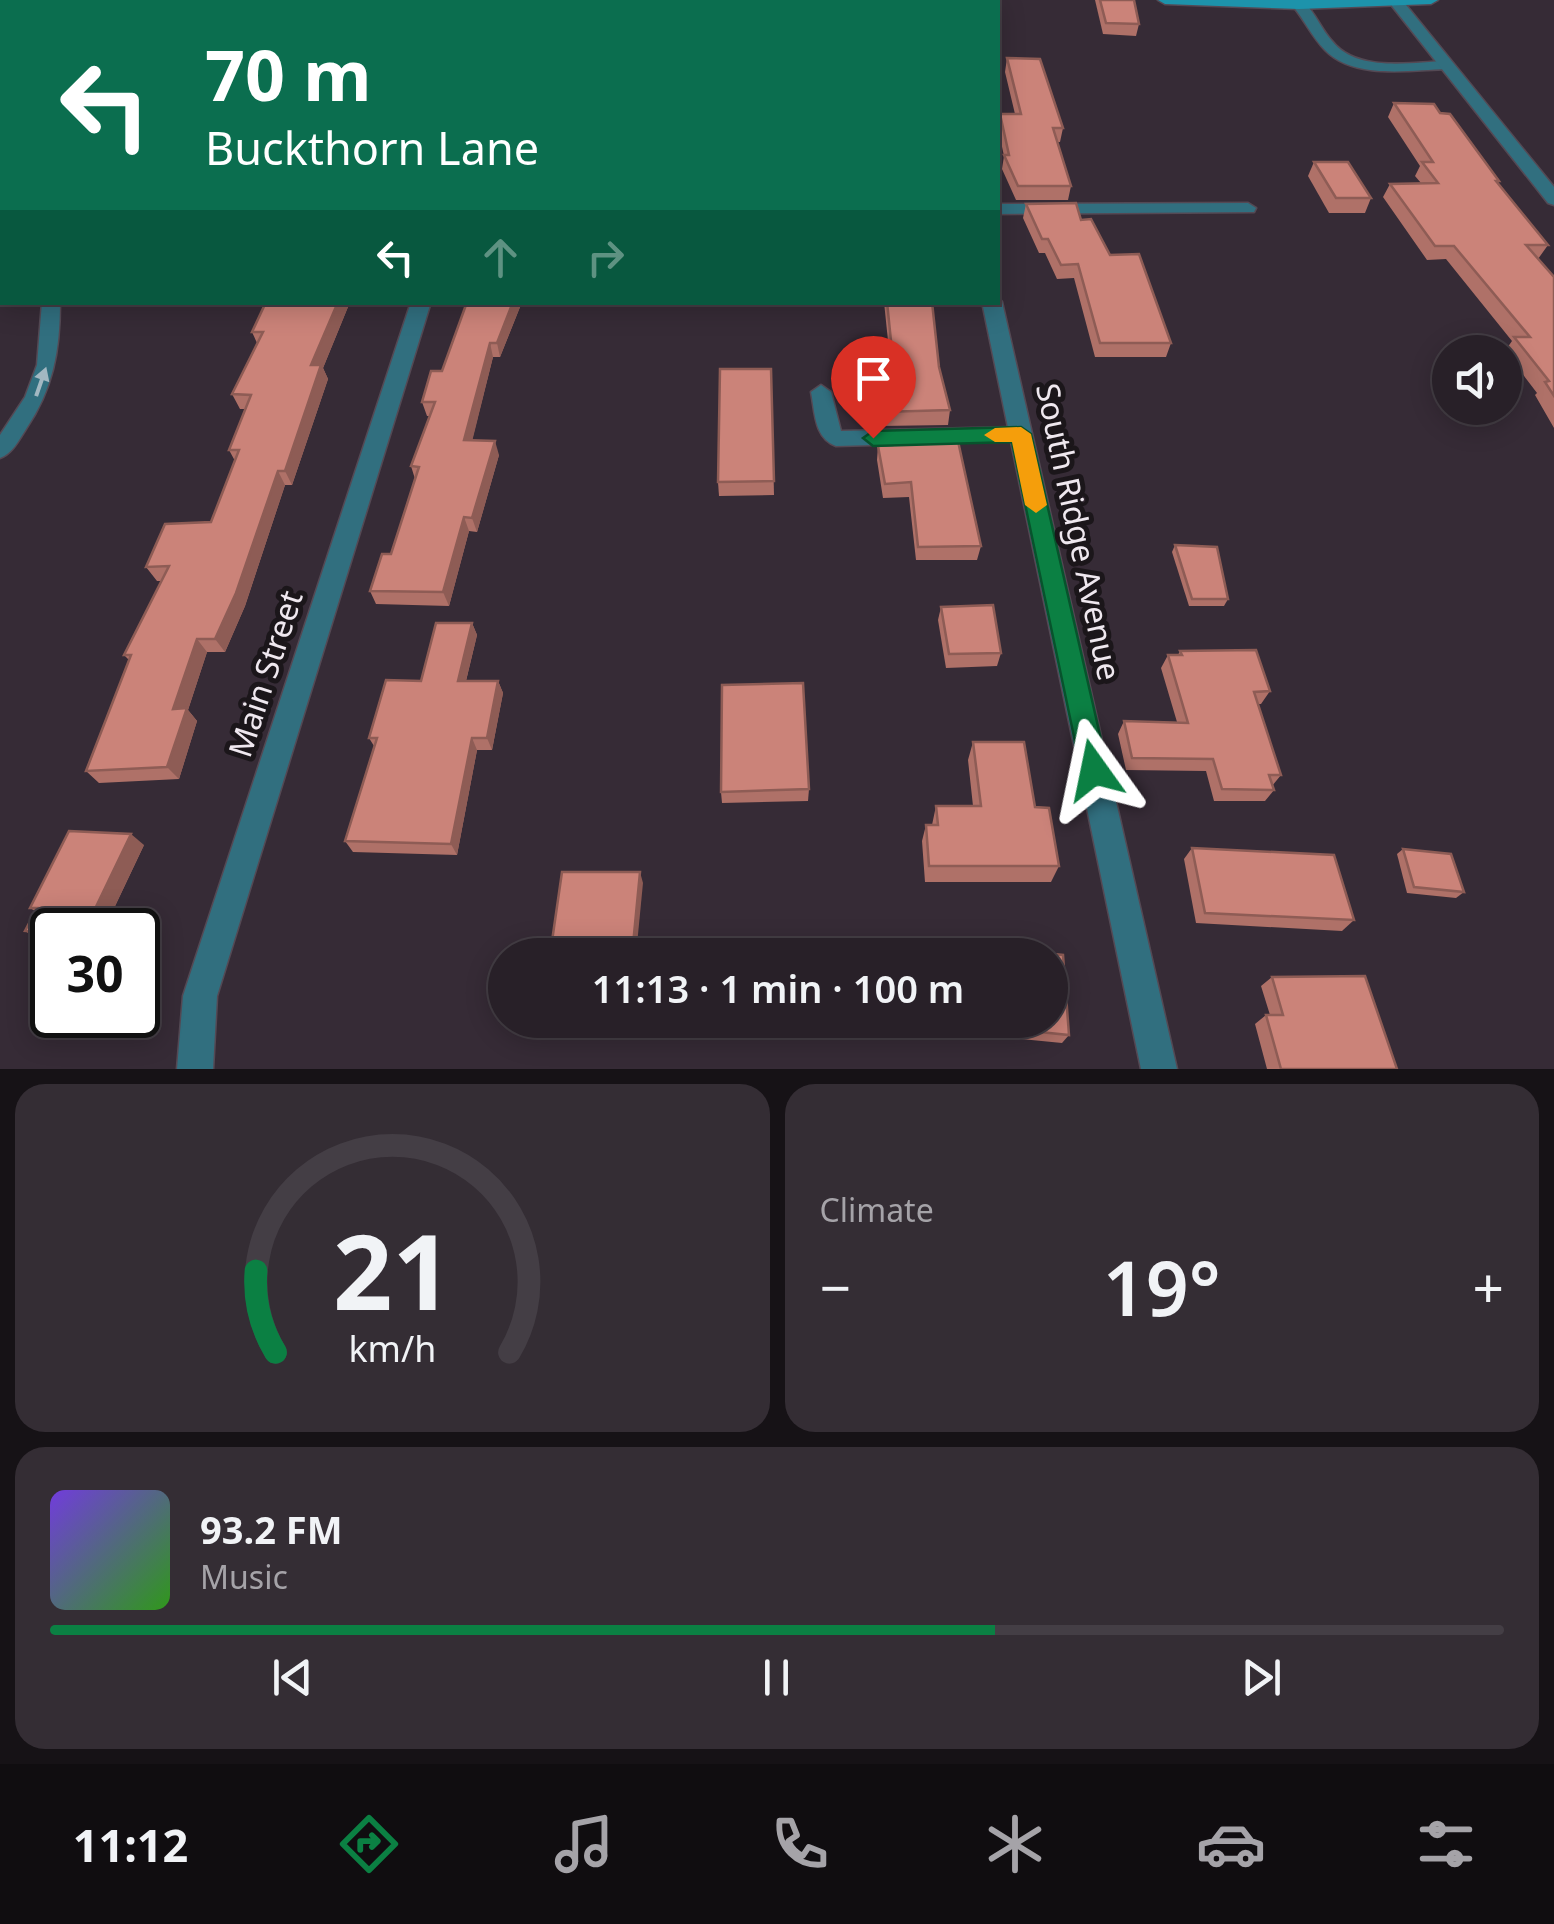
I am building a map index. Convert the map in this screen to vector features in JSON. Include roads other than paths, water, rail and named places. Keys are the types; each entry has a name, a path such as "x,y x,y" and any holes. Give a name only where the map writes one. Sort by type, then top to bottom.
{"main road":[{"path":"1165,0 1299,4 1432,0"}],"street":[{"path":"1396,2 1554,200"},
{"name":"Main Street","path":"194,1069 200,996 420,305"},
{"name":"South Ridge Avenue","path":"993,305 1159,1069"}],"lane":[{"path":"1299,4 1314,18 1328,46 1341,56 1359,62 1447,64"},
{"path":"1000,209 1248,208"},
{"path":"0,450 32,408 42,380 52,351 51,305"},
{"path":"820,392 829,431 836,439 1021,434"}]}
